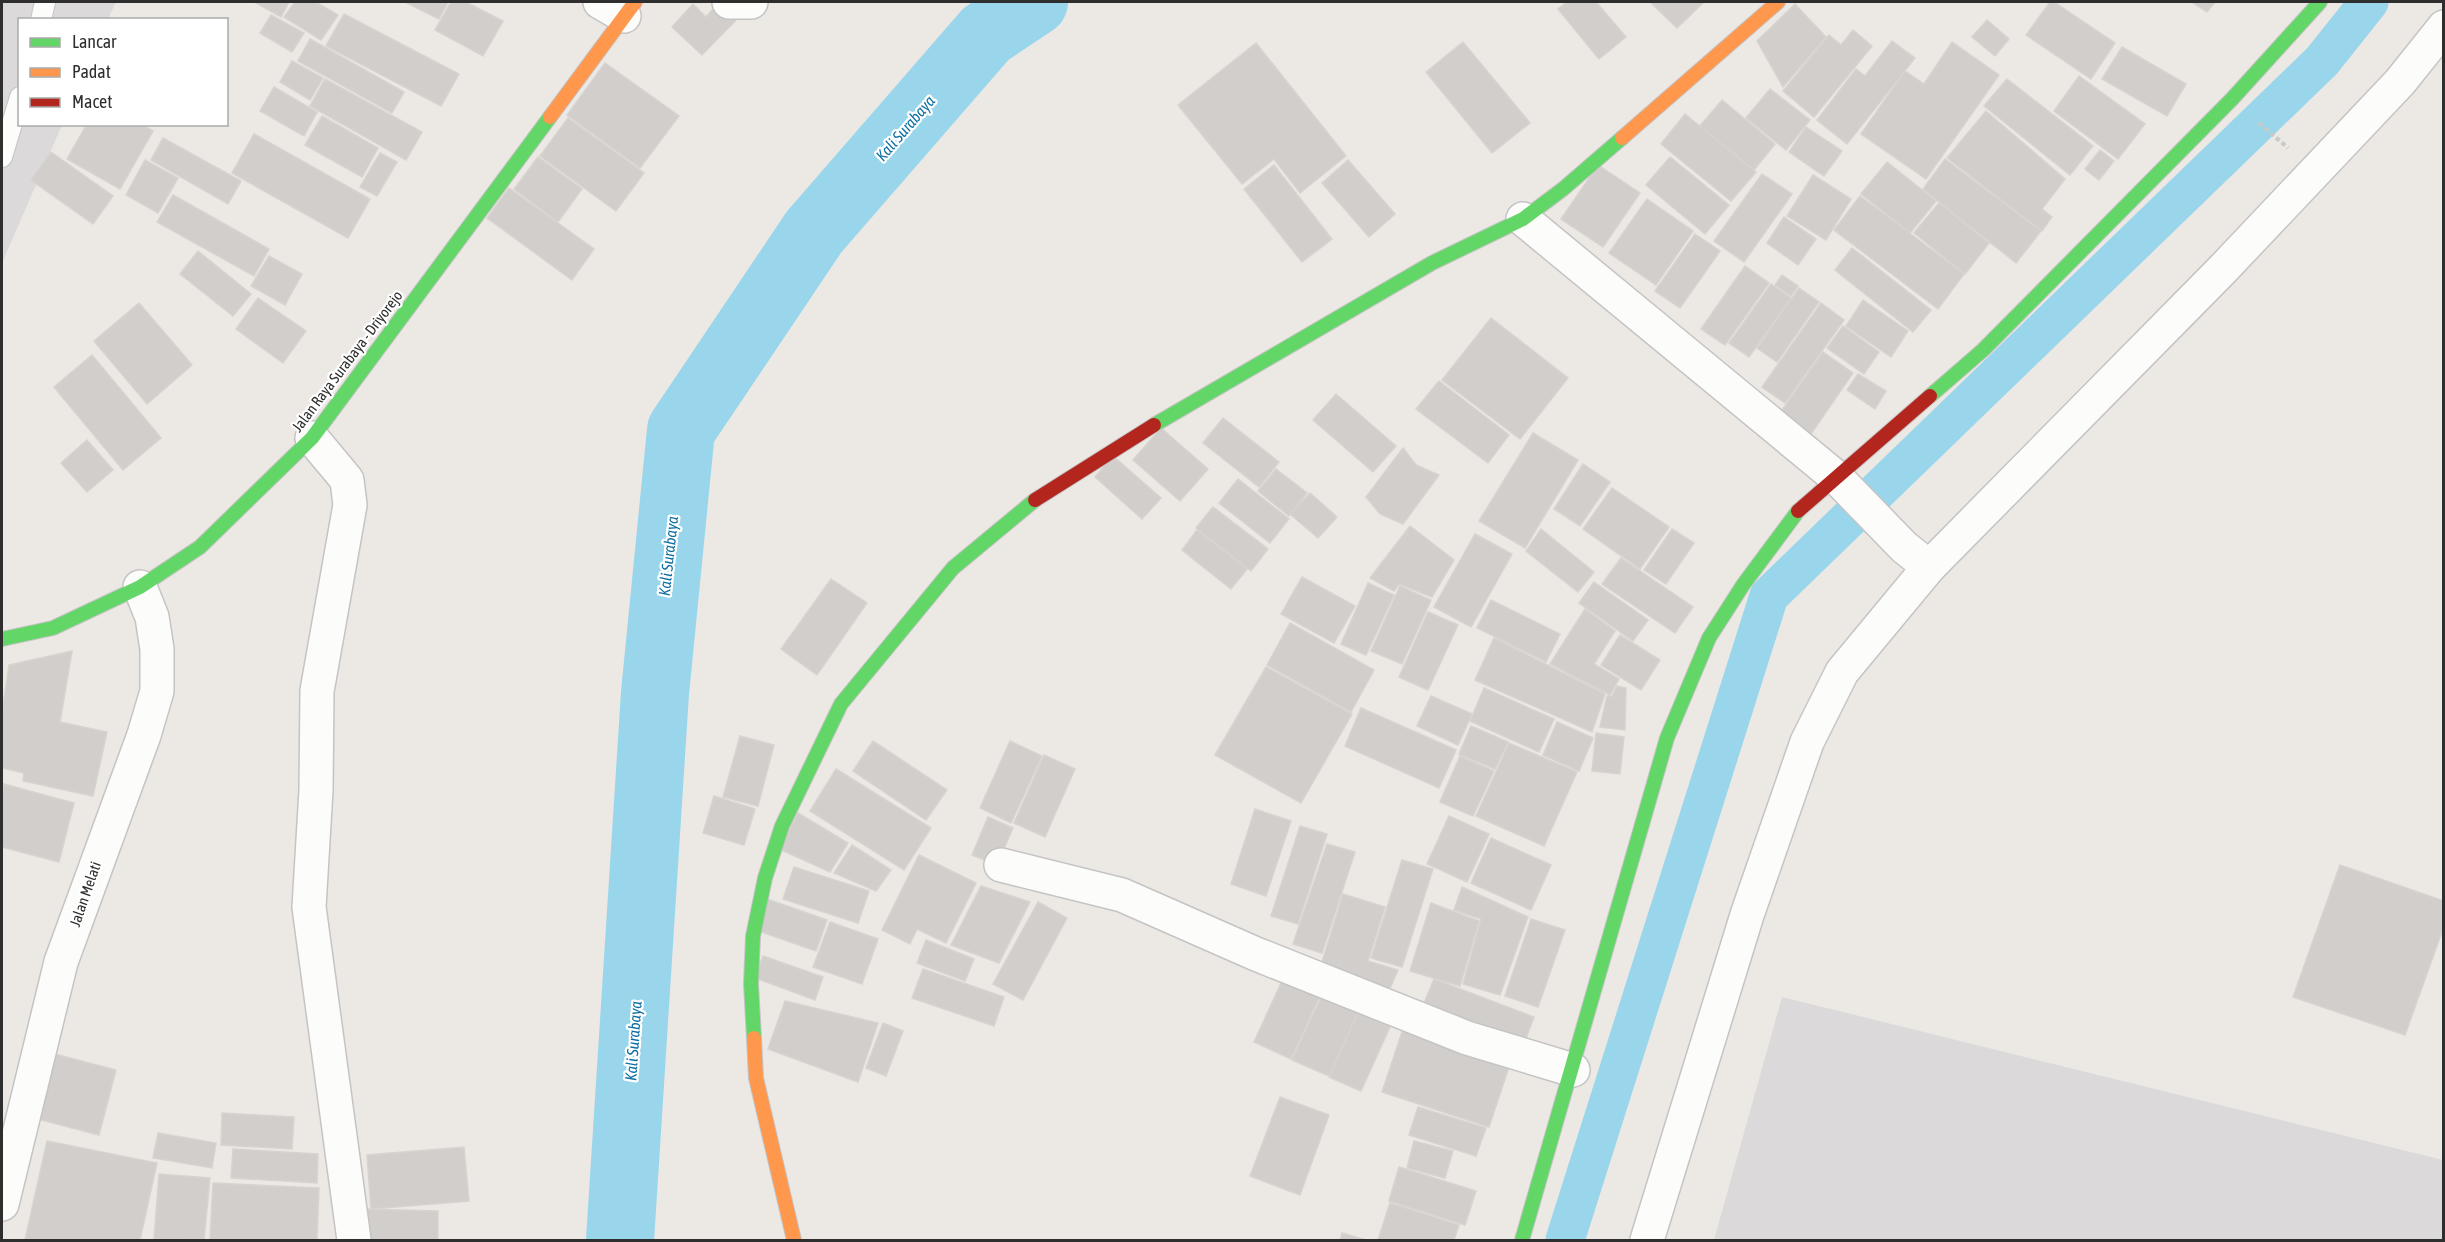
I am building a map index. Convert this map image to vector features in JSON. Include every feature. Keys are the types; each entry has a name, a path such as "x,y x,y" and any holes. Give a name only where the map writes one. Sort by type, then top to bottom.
{"street":[{"path":"729,2 751,2"},
{"path":"794,1240 756,1078 751,984 753,936 765,878 782,826 841,704 953,568 1043,493 1184,407 1432,263 1523,219 1563,189 1778,2"},
{"path":"1522,1240 1573,1070 1667,738 1695,668 1720,620 1794,514 1845,485 1983,350 2232,99 2320,2"},
{"name":"Jalan Raya Surabaya - Driyorejo","path":"2,639 53,628 140,587 200,547 312,438 620,6"},
{"path":"1647,1240 1747,915 1807,742 1842,672 1929,567 2223,269 2400,82 2444,27"},
{"path":"1523,219 1845,485 1904,547 1929,567"},
{"path":"312,438 347,480 350,505 316,691 316,790 309,907 354,1240"},
{"name":"Jalan Melati","path":"2,1204 13,1112 61,962 137,756 156,691 157,649 152,617 140,587"},
{"path":"1001,865 1122,895 1256,954 1467,1038 1573,1070"}],"lane":[{"path":"41,18 45,2"},
{"path":"2,157 18,104"}],"path":[{"path":"2251,115 2295,153"}],"shaded area":[{"path":"2,2 116,2 108,18 18,18 18,126 62,126 2,263"},
{"path":"1782,997 2443,1160 2443,1240 1714,1240"}],"building":[{"path":"254,2 289,2 281,17"},
{"path":"295,2 316,2 338,15 321,40 284,17"},
{"path":"405,2 448,2 439,19"},
{"path":"451,2 466,2 503,21 483,56 435,30"},
{"path":"719,2 737,19 702,55 672,27 693,4 706,17"},
{"path":"1567,2 1596,2 1626,37 1599,59 1558,9"},
{"path":"1650,2 1704,2 1677,28"},
{"path":"2050,2 2054,2 2115,43 2091,79 2026,35"},
{"path":"2192,2 2215,2 2207,12"},
{"path":"1795,4 1826,37 1783,87 1757,41"},
{"path":"344,14 459,74 441,106 326,46"},
{"path":"271,15 304,33 292,52 260,33"},
{"path":"1987,20 2009,39 1995,56 1972,37"},
{"path":"1853,30 1872,46 1814,117 1783,91 1829,35 1841,45"},
{"path":"310,39 404,92 392,113 298,61"},
{"path":"1892,41 1915,58 1847,144 1817,120 1856,69 1865,76"},
{"path":"1463,42 1530,123 1492,153 1426,72"},
{"path":"1952,42 1999,75 1926,179 1861,134 1905,71 1924,84"},
{"path":"1256,43 1346,156 1300,193 1274,159 1242,184 1178,105"},
{"path":"2122,47 2186,84 2167,116 2102,79"},
{"path":"292,61 323,78 310,100 280,82"},
{"path":"605,63 679,116 640,168 567,115"},
{"path":"2079,76 2145,124 2118,159 2054,111"},
{"path":"325,79 422,132 406,160 310,106"},
{"path":"2007,79 2093,146 2070,175 1984,106"},
{"path":"274,87 317,112 304,136 260,111"},
{"path":"1770,89 1810,120 1786,150 1746,118"},
{"path":"1722,100 1775,144 1754,170 1700,126"},
{"path":"1986,111 2065,179 2042,209 2052,217 2042,231 1947,158"},
{"path":"1685,114 1756,172 1731,201 1661,144"},
{"path":"322,116 378,148 362,177 305,145"},
{"path":"568,118 644,173 616,211 540,156"},
{"path":"86,126 144,126 153,131 120,189 67,159"},
{"path":"1806,127 1842,151 1824,176 1789,152"},
{"path":"254,134 370,199 348,238 232,173"},
{"path":"163,138 241,181 228,204 151,160"},
{"path":"2100,150 2114,161 2099,180 2085,169"},
{"path":"51,152 113,196 93,224 31,180"},
{"path":"380,153 397,162 377,196 360,187"},
{"path":"538,157 582,189 558,222 514,189"},
{"path":"1670,157 1729,205 1705,234 1646,185"},
{"path":"1945,159 2041,231 2016,263 1923,189"},
{"path":"145,160 178,178 158,213 126,195"},
{"path":"1348,160 1395,214 1369,237 1322,183"},
{"path":"1887,162 1936,201 1910,233 1861,194"},
{"path":"1274,165 1332,239 1302,262 1244,189"},
{"path":"1598,165 1640,193 1603,247 1561,219"},
{"path":"1762,174 1792,194 1744,262 1714,241"},
{"path":"1813,175 1851,199 1826,240 1787,216"},
{"path":"509,188 594,249 572,280 487,218"},
{"path":"173,195 269,249 254,276 157,222"},
{"path":"1860,196 1964,274 1938,309 1834,230"},
{"path":"1647,199 1693,231 1656,285 1609,253"},
{"path":"1939,203 1989,243 1965,274 1914,233"},
{"path":"1784,217 1816,239 1798,265 1767,243"},
{"path":"1695,234 1720,251 1680,308 1655,291"},
{"path":"1852,248 1931,310 1913,332 1835,270"},
{"path":"198,251 251,294 233,316 180,274"},
{"path":"269,256 302,274 285,305 251,286"},
{"path":"1745,266 1769,283 1725,345 1701,329"},
{"path":"1782,275 1798,286 1791,296 1775,285"},
{"path":"1771,284 1791,298 1749,357 1729,343"},
{"path":"1799,288 1819,302 1777,362 1757,348"},
{"path":"258,298 306,331 283,363 236,329"},
{"path":"1863,300 1908,331 1891,357 1846,326"},
{"path":"139,303 192,365 147,404 94,341"},
{"path":"1821,303 1844,320 1785,403 1762,387"},
{"path":"1491,318 1568,378 1520,439 1442,380"},
{"path":"1843,326 1879,352 1864,374 1827,348"},
{"path":"1823,352 1853,373 1811,434 1780,413"},
{"path":"92,355 161,438 123,470 54,387"},
{"path":"1858,374 1886,391 1875,409 1847,390"},
{"path":"1439,381 1509,435 1488,463 1416,409"},
{"path":"1336,394 1396,446 1373,472 1313,420"},
{"path":"1223,418 1279,462 1259,487 1203,443"},
{"path":"1161,428 1208,469 1180,501 1133,460"},
{"path":"1533,433 1578,460 1525,548 1479,521"},
{"path":"87,440 113,470 87,492 61,463"},
{"path":"1403,448 1416,465 1439,475 1403,524 1380,514 1366,497"},
{"path":"1113,456 1161,498 1142,519 1095,477"},
{"path":"1583,464 1610,482 1580,526 1554,509"},
{"path":"1276,469 1307,493 1289,516 1258,491"},
{"path":"1238,479 1289,519 1270,543 1219,503"},
{"path":"1612,488 1669,527 1640,569 1583,529"},
{"path":"1310,493 1337,517 1318,538 1290,514"},
{"path":"1213,507 1268,549 1251,571 1196,528"},
{"path":"1410,526 1454,560 1432,597 1399,584 1394,591 1370,578"},
{"path":"1541,529 1594,572 1578,592 1526,551"},
{"path":"1672,529 1694,543 1666,584 1644,570"},
{"path":"1197,530 1247,569 1231,589 1182,550"},
{"path":"1475,534 1512,554 1471,627 1434,607"},
{"path":"1621,558 1693,607 1675,633 1602,584"},
{"path":"1302,577 1355,606 1334,643 1281,614"},
{"path":"831,579 867,603 817,675 781,649"},
{"path":"1594,582 1648,620 1633,641 1579,603"},
{"path":"1368,583 1394,595 1366,655 1341,644"},
{"path":"1400,586 1431,600 1402,664 1371,651"},
{"path":"1491,600 1560,634 1546,662 1477,628"},
{"path":"1585,609 1615,631 1594,664 1619,679 1610,695 1550,664"},
{"path":"1428,612 1458,625 1428,690 1399,677"},
{"path":"1290,623 1374,670 1351,712 1267,665"},
{"path":"1620,635 1660,660 1641,690 1601,665"},
{"path":"1494,638 1605,694 1592,732 1475,680"},
{"path":"72,651 60,722 107,732 93,796 23,781 24,773 2,768 2,713 9,665"},
{"path":"1266,667 1352,714 1301,803 1215,755"},
{"path":"1617,686 1626,688 1625,730 1600,727 1607,696 1612,696"},
{"path":"1484,688 1554,719 1539,752 1470,721"},
{"path":"1431,696 1472,714 1458,745 1417,726"},
{"path":"1361,708 1456,750 1439,788 1345,746"},
{"path":"1557,722 1593,738 1579,771 1543,755"},
{"path":"1471,726 1508,742 1495,769 1459,754"},
{"path":"1596,733 1624,737 1620,774 1592,771"},
{"path":"740,736 774,745 758,806 723,797"},
{"path":"873,741 947,790 926,820 853,771"},
{"path":"1010,741 1042,756 1011,823 980,808"},
{"path":"1509,743 1577,772 1544,846 1476,816"},
{"path":"1044,755 1075,769 1045,837 1014,823"},
{"path":"1460,756 1494,771 1473,816 1440,802"},
{"path":"836,769 931,828 904,870 810,811"},
{"path":"4,784 74,803 59,862 2,847"},
{"path":"714,796 755,809 744,845 703,833"},
{"path":"1255,809 1291,821 1266,896 1231,884"},
{"path":"798,813 848,843 830,872 779,849"},
{"path":"1449,816 1489,834 1467,882 1427,864"},
{"path":"988,817 1013,828 997,865 972,855"},
{"path":"1300,826 1327,834 1298,924 1271,916"},
{"path":"1491,838 1551,865 1531,910 1471,883"},
{"path":"1327,844 1355,852 1322,953 1293,944"},
{"path":"852,845 891,870 876,891 834,873"},
{"path":"919,855 976,883 946,943 917,929 910,944 882,930"},
{"path":"1402,860 1433,869 1402,967 1371,958"},
{"path":"2340,865 2444,901 2444,926 2405,1035 2293,997"},
{"path":"794,867 869,891 858,923 783,899"},
{"path":"981,886 1030,902 999,963 951,945"},
{"path":"1462,887 1528,917 1500,995 1463,984 1481,919 1454,910"},
{"path":"1343,894 1385,907 1368,961 1398,970 1384,1002 1318,975"},
{"path":"767,899 827,920 816,951 756,930"},
{"path":"1038,902 1067,918 1023,1000 993,984"},
{"path":"1431,903 1479,921 1460,986 1410,971"},
{"path":"1531,919 1565,930 1538,1007 1505,996"},
{"path":"830,922 878,939 862,984 813,967"},
{"path":"926,940 974,959 965,981 917,963"},
{"path":"763,956 823,977 815,1000 755,978"},
{"path":"923,969 1004,997 994,1026 912,998"},
{"path":"1287,970 1324,987 1291,1059 1254,1042"},
{"path":"1434,979 1534,1017 1525,1041 1424,1003"},
{"path":"1323,993 1359,1010 1329,1076 1292,1060"},
{"path":"785,1001 878,1023 858,1082 768,1049"},
{"path":"1358,1013 1390,1027 1361,1091 1329,1077"},
{"path":"883,1023 903,1031 886,1076 866,1068"},
{"path":"1405,1023 1512,1058 1489,1127 1382,1092"},
{"path":"47,1052 116,1070 99,1135 30,1117"},
{"path":"1280,1097 1329,1115 1300,1195 1250,1176"},
{"path":"1418,1107 1486,1128 1476,1156 1409,1135"},
{"path":"222,1113 294,1117 292,1149 221,1145"},
{"path":"158,1133 216,1143 212,1168 153,1158"},
{"path":"47,1141 157,1163 140,1240 25,1240"},
{"path":"1414,1141 1453,1151 1445,1178 1407,1168"},
{"path":"464,1147 469,1201 371,1209 367,1155"},
{"path":"233,1149 318,1154 317,1183 231,1178"},
{"path":"1399,1167 1476,1191 1465,1225 1389,1201"},
{"path":"159,1174 210,1178 204,1240 154,1239"},
{"path":"213,1183 319,1188 317,1240 210,1240"},
{"path":"1390,1203 1459,1225 1454,1240 1378,1240"},
{"path":"363,1209 438,1211 438,1240 362,1240"},
{"path":"1342,1233 1366,1240 1340,1240"}],"waterway":[{"name":"Kali Surabaya","path":"620,1240 655,693 681,430 814,232 986,34 1034,2"},
{"path":"1565,1240 1769,596 2322,61 2369,2"}],"traffic: fast":[{"path":"1930,396 1983,350 2232,99 2320,2"},
{"path":"2,639 53,628 140,587 200,547 312,438 550,117"},
{"path":"1154,425 1432,263 1523,219 1563,189 1622,138"},
{"path":"754,1038 751,984 753,936 765,878 782,826 841,704 953,568 1035,500"},
{"path":"1522,1240 1667,738 1709,638 1743,585 1798,511"}],"traffic: slow":[{"path":"550,117 635,2"},
{"path":"1622,138 1778,2"},
{"path":"754,1038 756,1078 794,1240"}],"traffic: jam":[{"path":"1798,511 1930,396"},
{"path":"1035,500 1154,425"}]}
